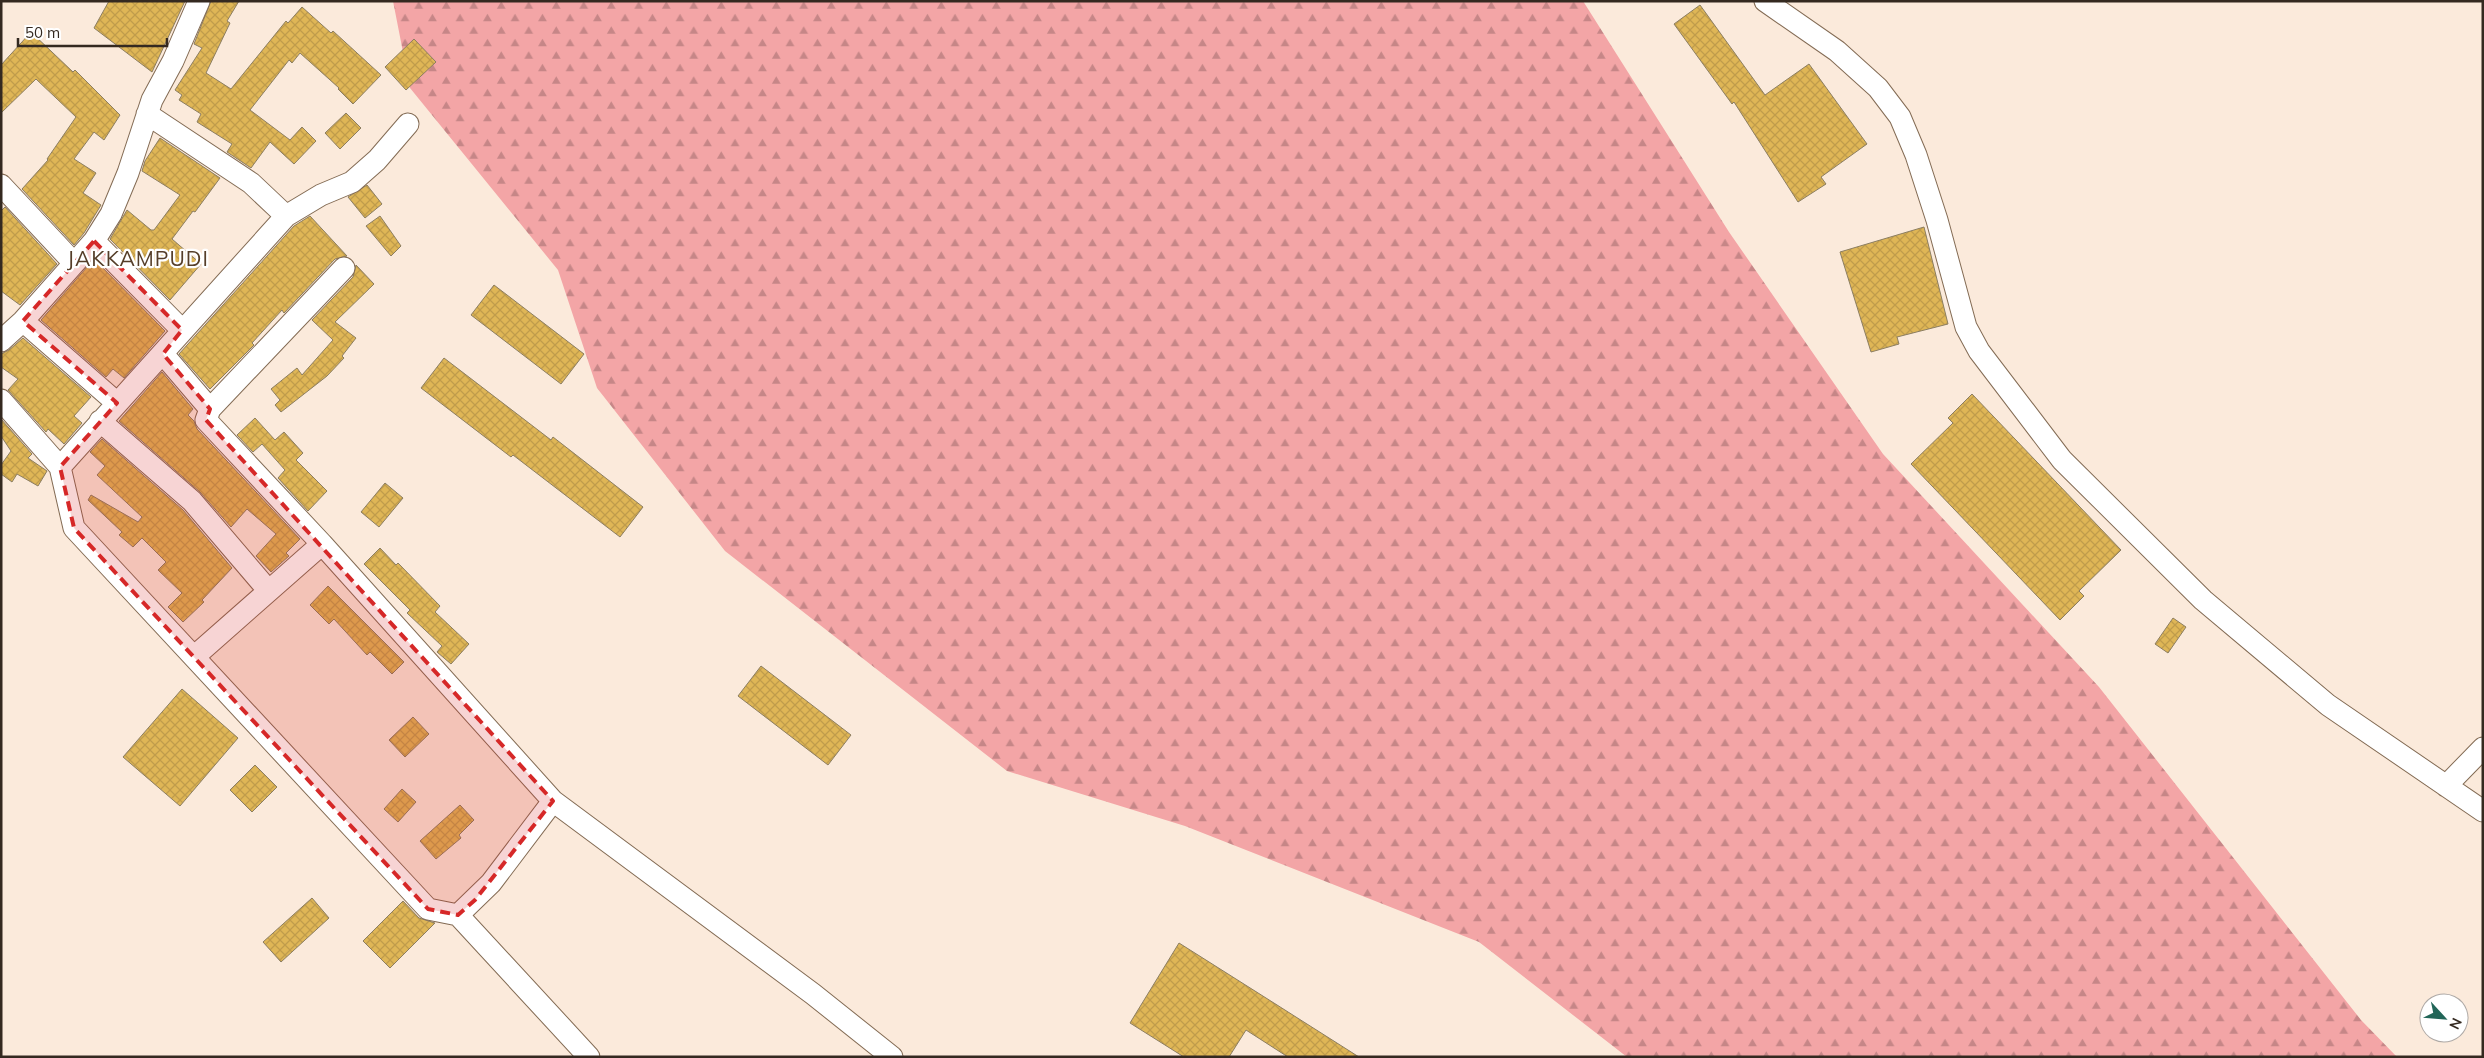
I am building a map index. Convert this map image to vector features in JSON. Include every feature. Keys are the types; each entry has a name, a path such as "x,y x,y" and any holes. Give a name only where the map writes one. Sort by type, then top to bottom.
{"street":[{"path":"1,341 23,321 94,241 111,214 128,173 147,114 200,1"},
{"path":"1765,1 1836,51 1878,88 1900,117 1916,155 1937,220 1966,327 1979,351 2062,460 2202,600 2328,704 2483,811"},
{"path":"147,114 251,183 286,216"},
{"path":"60,467 163,354 230,276 267,240 286,216 321,195 352,182 377,160 408,124"},
{"path":"1,186 74,262"},
{"path":"94,241 182,330"},
{"path":"344,268 210,409 206,420 322,544 553,801 813,994 892,1057"},
{"path":"23,321 117,403"},
{"path":"163,354 210,409"},
{"path":"1,400 60,467 74,528 195,656 428,909 458,915 589,1057"},
{"path":"100,421 192,501 268,590"},
{"path":"195,656 322,544"},
{"path":"2446,786 2483,748"},
{"path":"458,915 491,883 553,801"}],"highlighted area":[{"path":"94,241 182,330 163,354 210,409 206,420 553,801 475,900 458,915 428,909 74,528 60,467 117,403 23,321"}],"green space":[{"path":"393,1 1583,1 1729,232 1883,454 2099,687 2361,1020 2397,1057 1627,1057 1479,942 1185,826 1007,771 725,551 597,388 558,270 410,88"}],"building":[{"path":"109,1 185,1 152,72 94,28"},
{"path":"211,1 239,1 227,21 230,23 206,73 231,89 286,21 288,23 302,7 331,33 333,31 381,75 353,104 339,88 300,53 292,63 289,60 250,110 290,140 302,127 316,141 294,164 270,142 251,168 227,152 232,144 197,122 201,114 179,100 182,95 175,90 202,48 194,44"},
{"path":"1700,5 1765,95 1809,64 1867,144 1821,177 1826,184 1798,202 1734,102 1732,104 1674,24"},
{"path":"31,32 73,72 75,70 120,115 104,140 94,132 74,159 96,173 83,193 101,205 84,233 74,245 22,189 48,160 76,117 36,79 1,113 1,65"},
{"path":"414,39 436,62 406,90 385,67"},
{"path":"346,113 361,128 340,149 325,133"},
{"path":"160,138 220,178 172,239 201,264 170,300 110,239 127,210 151,230 154,230 180,195 142,171 145,161"},
{"path":"367,185 382,204 365,218 348,197"},
{"path":"5,207 57,264 20,305 1,291 1,211"},
{"path":"310,216 347,256 335,259 284,313 282,310 252,343 254,345 210,389 179,354 294,226"},
{"path":"380,216 401,246 391,256 366,226"},
{"path":"1924,227 1948,324 1897,337 1899,344 1871,352 1840,252"},
{"path":"94,259 165,331 124,378 113,369 106,377 41,320"},
{"path":"356,265 374,284 335,322 356,338 342,356 344,358 327,376 281,412 275,405 280,400 271,389 297,368 302,375 333,340 312,320 353,277"},
{"path":"494,285 584,354 561,384 471,315"},
{"path":"23,338 91,397 74,416 82,423 64,444 48,429 46,432 8,390 18,379 1,367 1,354"},
{"path":"444,358 551,440 553,437 643,507 620,537 513,455 511,457 421,388"},
{"path":"162,372 193,409 188,415 194,421 197,429 300,539 286,553 289,556 271,572 256,556 276,534 247,509 231,527 200,492 119,421"},
{"path":"1972,394 2121,550 2079,591 2084,596 2060,620 1911,464 1953,423 1948,418"},
{"path":"255,418 275,440 284,432 303,453 296,460 327,491 308,511 278,478 285,470 262,444 253,452 237,435"},
{"path":"1,419 32,454 28,458 47,471 38,486 17,474 12,482 1,474 1,465 11,451 1,436"},
{"path":"102,439 183,510 232,568 202,600 204,602 183,622 168,607 182,593 158,570 166,562 142,538 133,547 119,535 122,532 88,500 91,495 138,522 142,517 97,475 105,466 90,452"},
{"path":"385,483 403,498 379,527 361,512"},
{"path":"380,548 396,565 398,563 440,606 435,612 469,644 451,664 437,652 442,646 407,613 410,610 364,564"},
{"path":"328,586 404,662 392,674 370,652 367,655 334,619 329,624 310,605"},
{"path":"2173,618 2186,627 2168,653 2155,644"},
{"path":"761,666 851,735 828,765 738,696"},
{"path":"182,689 238,738 180,806 123,757"},
{"path":"413,717 429,734 405,757 389,740"},
{"path":"255,765 277,787 252,812 230,790"},
{"path":"402,789 416,802 398,822 384,809"},
{"path":"460,805 474,820 459,835 461,838 436,859 420,841"},
{"path":"312,898 329,918 281,962 263,942"},
{"path":"403,901 419,918 435,923 390,968 363,941"},
{"path":"1179,943 1359,1057 1288,1057 1246,1030 1229,1057 1184,1057 1130,1023"}],"district":[{"name":"JAKKAMPUDI","path":"138,258"}]}
